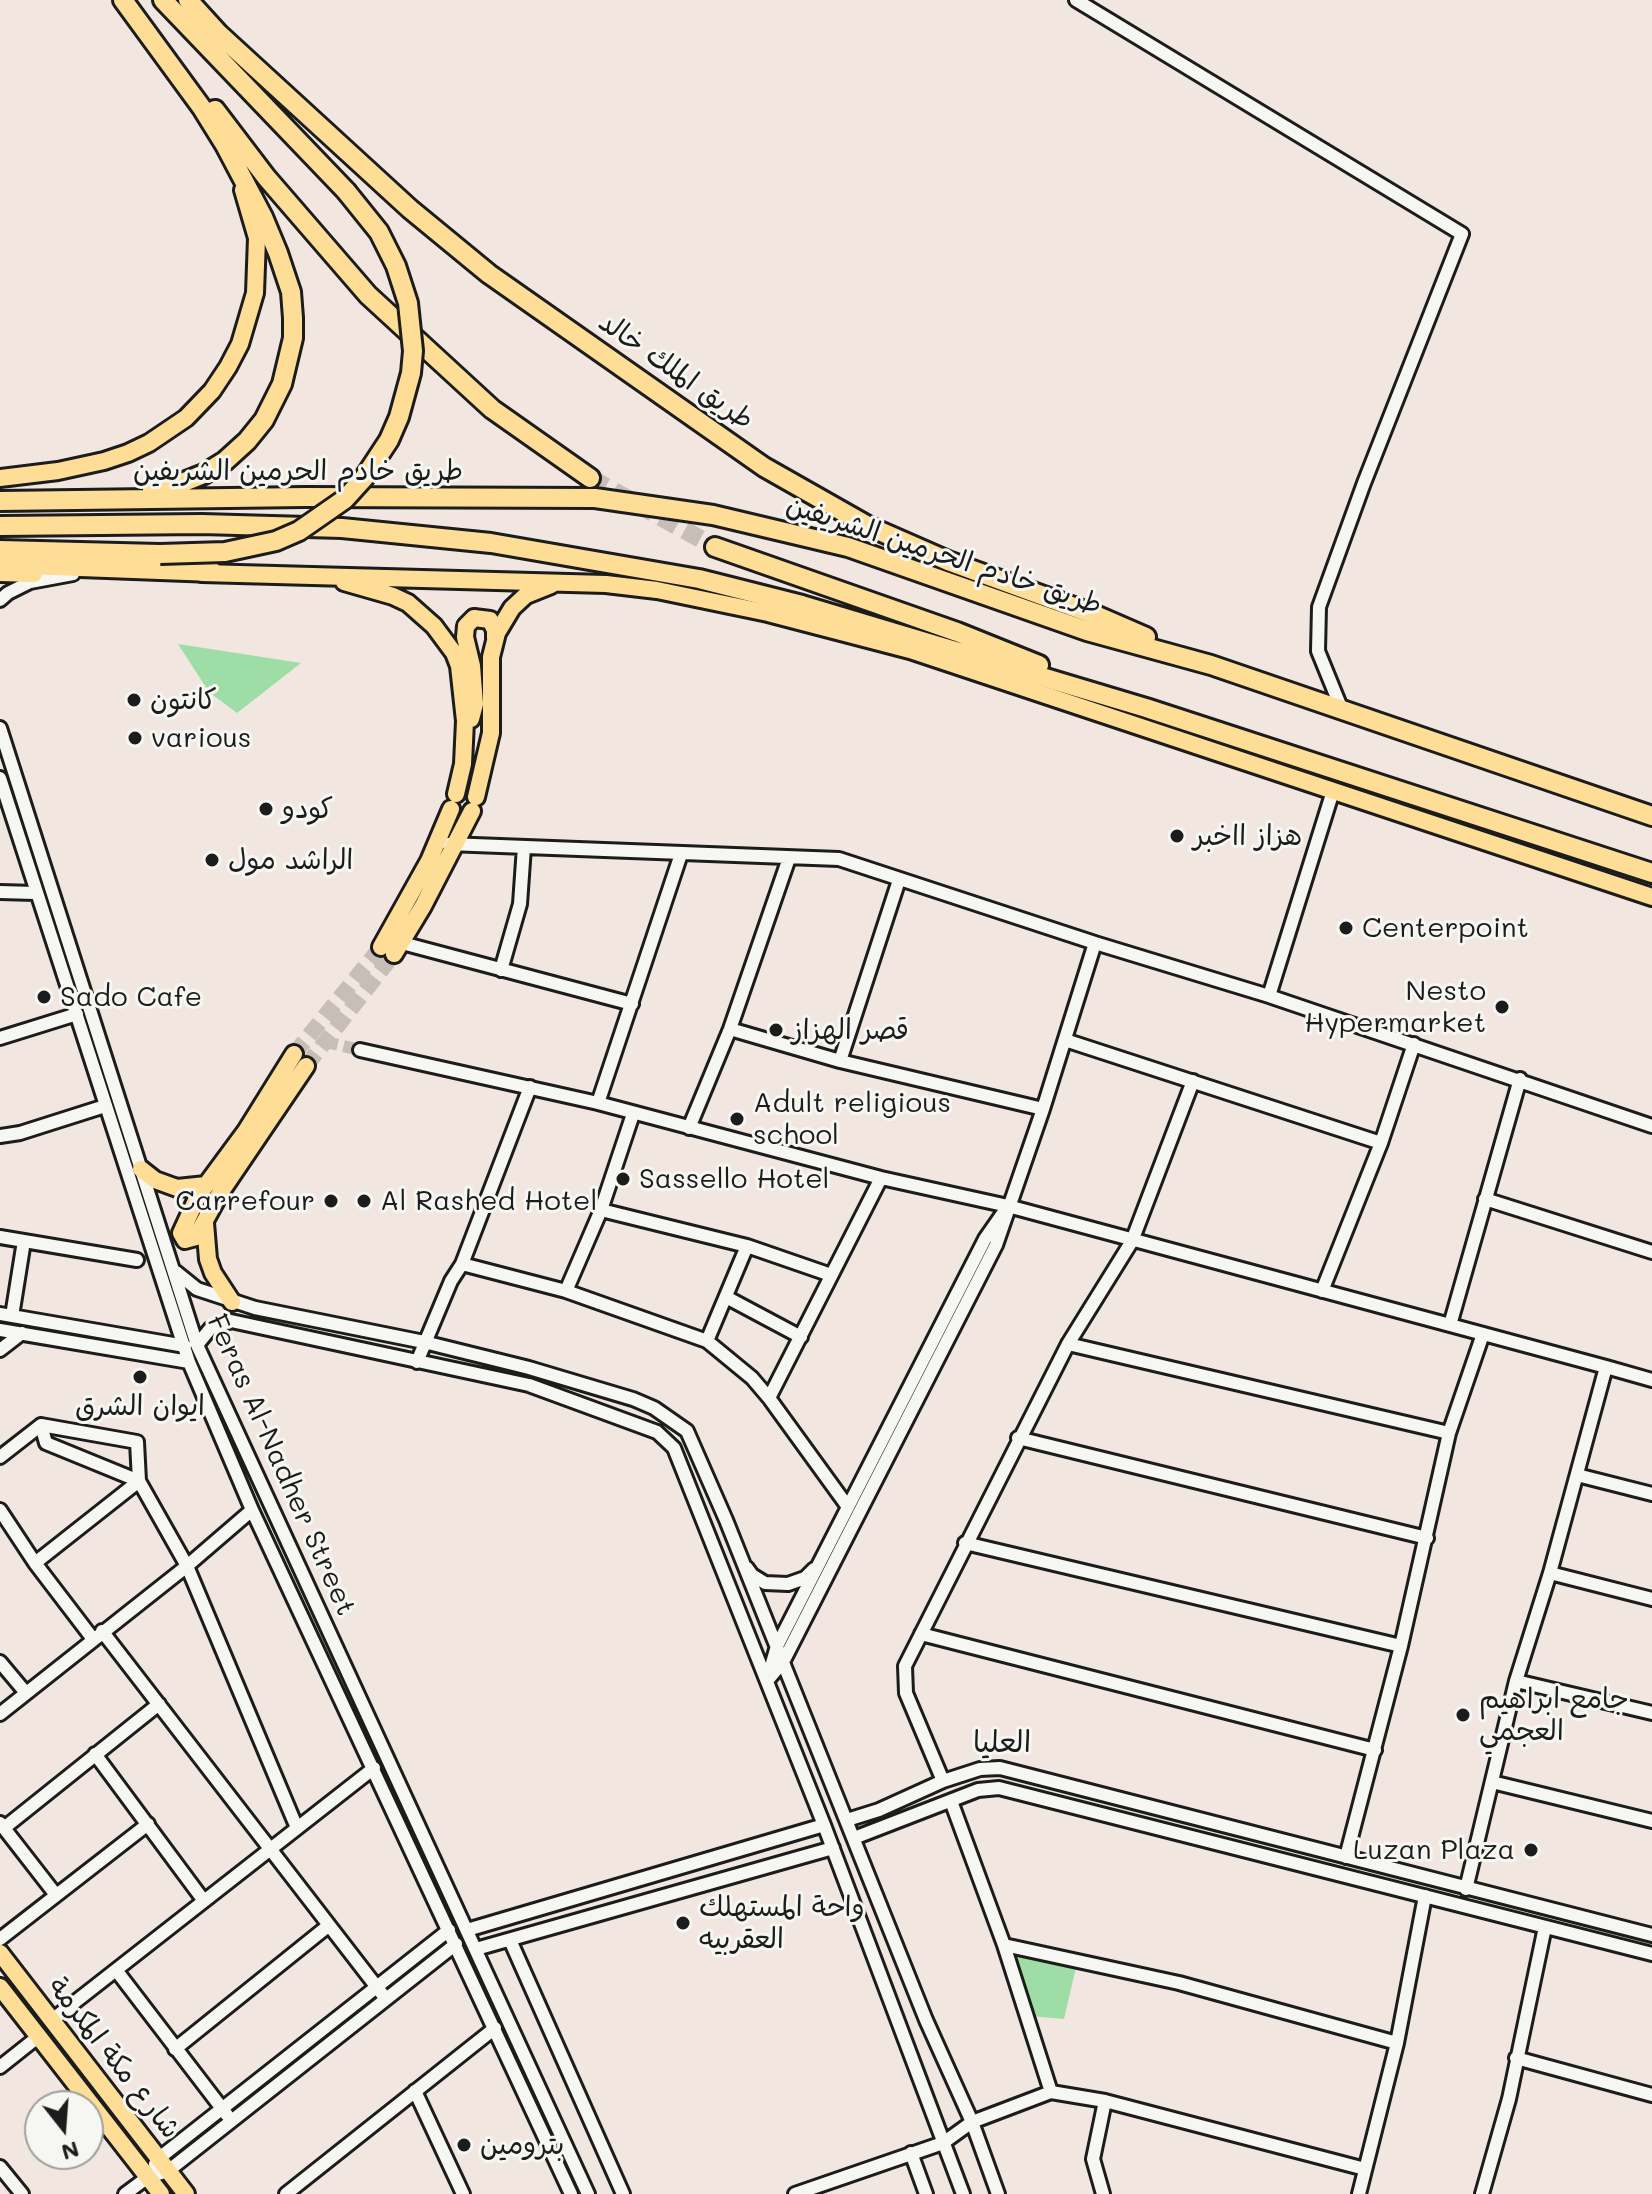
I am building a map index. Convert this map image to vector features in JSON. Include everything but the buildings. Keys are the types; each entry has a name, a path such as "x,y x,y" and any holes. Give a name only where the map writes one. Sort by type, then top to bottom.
{"highway":[{"path":"49,500 127,494 174,486 204,474 225,461 247,441 276,400 287,369 293,338 291,292 263,217 202,108 123,0"},
{"path":"123,0 266,177 368,295 492,409 590,478"},
{"path":"0,550 160,554 239,549 276,541 299,531 345,499 371,469 389,440 406,395 413,351 408,303 396,266 379,232 346,191 163,0"},
{"name":"طريق الملك خالد","path":"188,0 219,34 410,209 489,274 764,467 868,526 935,555 1093,614 1211,665"},
{"name":"طريق خادم الحرمين الشريفين","path":"0,501 305,497 595,498 698,512 848,547 1087,631 1211,665 1652,816"},
{"name":"طريق خادم الحرمين الشريفين","path":"0,526 202,524 342,528 491,543 699,579 802,605 1146,708 1652,873"},
{"path":"715,547 957,632 1146,708"},
{"path":"0,564 213,572"}],"main road":[{"path":"0,478 58,471 128,453 186,418 212,391 240,344 255,293 257,238 236,166"},
{"path":"0,573 213,572 563,582 657,590 768,613 910,650 1652,897"},
{"path":"323,577 408,603 446,640 459,666 464,702 464,746"},
{"path":"495,638 512,608 526,595 563,582"},
{"path":"474,618 490,620 495,630 491,657 491,733 474,804 455,844 393,948 399,919 454,802 475,704 466,626 474,618"},
{"path":"300,1060 205,1223 196,1237 188,1241 181,1233 188,1214 206,1185 246,1131 300,1060"},
{"path":"141,1169 155,1180 177,1188 206,1185"},
{"path":"205,1223 208,1259 213,1273 232,1302"},
{"name":"شارع مكة المكرمة","path":"0,1953 186,2194"},
{"name":"شارع مكة المكرمة","path":"0,1987 161,2194"}],"street":[{"path":"1076,0 1462,234 1319,607 1318,651 1342,710"},
{"path":"0,600 30,582 73,574"},
{"name":"Feras Al-Nadher Street","path":"0,728 173,1268 191,1346 189,1362 252,1510 571,2194"},
{"name":"Feras Al-Nadher Street","path":"0,778 4,806 77,1014 105,1106 191,1346 476,1949 588,2194"},
{"path":"1269,996 1333,791"},
{"path":"437,843 839,859 1269,996 1652,1126"},
{"path":"501,970 520,904 524,847"},
{"path":"598,1103 681,854"},
{"path":"689,1128 730,1029 789,858"},
{"path":"840,1061 899,880"},
{"path":"0,892 35,893"},
{"path":"767,1681 783,1662 996,1245 1095,943"},
{"path":"393,948 501,970 632,1004"},
{"path":"0,1038 77,1014"},
{"path":"730,1029 840,1061 1043,1109"},
{"path":"1065,1040 1381,1143"},
{"path":"1322,1291 1381,1143 1414,1044"},
{"path":"360,1050 598,1103 881,1178 1008,1206 1652,1380"},
{"path":"1450,1325 1520,1079"},
{"path":"943,1781 906,1693 905,1666 1068,1344 1132,1241 1193,1081"},
{"path":"417,1362 451,1281 462,1264 530,1087"},
{"path":"0,1136 20,1133 105,1106"},
{"path":"566,1291 601,1210 633,1114"},
{"path":"769,1398 881,1178"},
{"path":"1485,1199 1652,1252"},
{"path":"767,1681 777,1646 985,1239 1008,1206"},
{"path":"601,1210 747,1246 831,1275"},
{"path":"0,1237 137,1260"},
{"path":"24,1241 6,1315 191,1346 210,1329 231,1321 529,1385 657,1432 674,1448 833,1848 963,2194"},
{"path":"707,1341 747,1246"},
{"path":"462,1264 566,1291 707,1341 752,1378 769,1398 848,1507"},
{"path":"173,1268 189,1285 232,1302 424,1342 529,1368 633,1399 671,1418 687,1431 744,1564 926,2020 972,2122 998,2194"},
{"path":"726,1297 801,1337"},
{"path":"0,1350 37,1321"},
{"path":"0,1330 189,1362"},
{"path":"1346,1857 1401,1646 1449,1433 1483,1334"},
{"path":"1068,1344 1449,1433"},
{"path":"1466,1889 1516,1681 1550,1573 1606,1367"},
{"path":"41,1425 46,1443 139,1481"},
{"path":"0,1457 41,1425 137,1442 139,1481 187,1566 297,1828"},
{"path":"1018,1438 1427,1538"},
{"path":"1577,1475 1652,1494"},
{"path":"35,1563 139,1481"},
{"path":"0,1510 35,1563 159,1704 382,1994"},
{"path":"0,1714 187,1566 252,1510"},
{"path":"965,1543 1401,1646"},
{"path":"744,1564 752,1575 765,1583 788,1584 805,1578 819,1564"},
{"path":"1550,1573 1652,1599"},
{"path":"921,1634 1375,1750"},
{"path":"0,1662 26,1693"},
{"path":"1516,1681 1652,1713"},
{"path":"56,1895 2,1825 159,1704"},
{"path":"95,1754 204,1901"},
{"path":"52,2020 374,1768"},
{"path":"847,1820 879,1810 943,1781 980,1769 1000,1768 1652,1935"},
{"path":"1492,1782 1652,1821"},
{"path":"854,1838 978,1790 999,1788 1652,1954"},
{"path":"951,1801 1004,1945 1051,2092"},
{"path":"0,1939 148,1824"},
{"path":"467,1930 824,1825"},
{"path":"476,1949 833,1848"},
{"path":"1359,2194 1397,2043 1425,1896"},
{"path":"175,2049 328,1926"},
{"path":"1482,2194 1509,2099 1545,1927"},
{"path":"163,2165 231,2121 382,1994 449,1930"},
{"path":"510,1940 623,2194"},
{"path":"125,2194 163,2165 222,2110 456,1944"},
{"path":"1004,1945 1179,1983 1397,2043"},
{"path":"116,1970 231,2121"},
{"path":"286,2194 301,2189 415,2091 495,2028"},
{"path":"0,2067 39,2036"},
{"path":"1516,2058 1652,2095"},
{"path":"415,2091 463,2194"},
{"path":"795,2194 943,2143 972,2122 1051,2092 1105,2101 1365,2169"},
{"path":"1103,2194 1093,2159 1105,2101"},
{"path":"911,2153 926,2194"},
{"path":"3,2175 22,2194"}],"green space":[{"path":"178,644 301,663 237,713 209,692"},
{"path":"1004,1945 1077,1963 1064,2019 1031,2016"}],"tunnel":[{"path":"590,478 715,547"},
{"path":"294,1054 381,947"},
{"path":"306,1066 394,954"},
{"path":"326,1042 360,1050"}],"place":[{"name":"كانتون","path":"134,700"},
{"name":"various","path":"135,738"},
{"name":"كودو","path":"266,809"},
{"name":"هزاز ااخبر","path":"1177,836"},
{"name":"الراشد مول","path":"212,860"},
{"name":"Centerpoint","path":"1346,928"},
{"name":"Sado Cafe","path":"44,997"},
{"name":"Nesto Hypermarket","path":"1502,1007"},
{"name":"قصر الهزاز","path":"776,1030"},
{"name":"Adult religious school","path":"737,1119"},
{"name":"Sassello Hotel","path":"623,1179"},
{"name":"Carrefour","path":"331,1201"},
{"name":"Al Rashed Hotel","path":"364,1201"},
{"name":"ايوان الشرق","path":"140,1377"},
{"name":"جامع ابراهيم العجمي","path":"1463,1715"},
{"name":"Luzan Plaza","path":"1531,1850"},
{"name":"واحة المستهلك العقربيه","path":"683,1923"},
{"name":"بترومين","path":"464,2145"}],"district":[{"name":"العليا","path":"1002,1743"}]}
